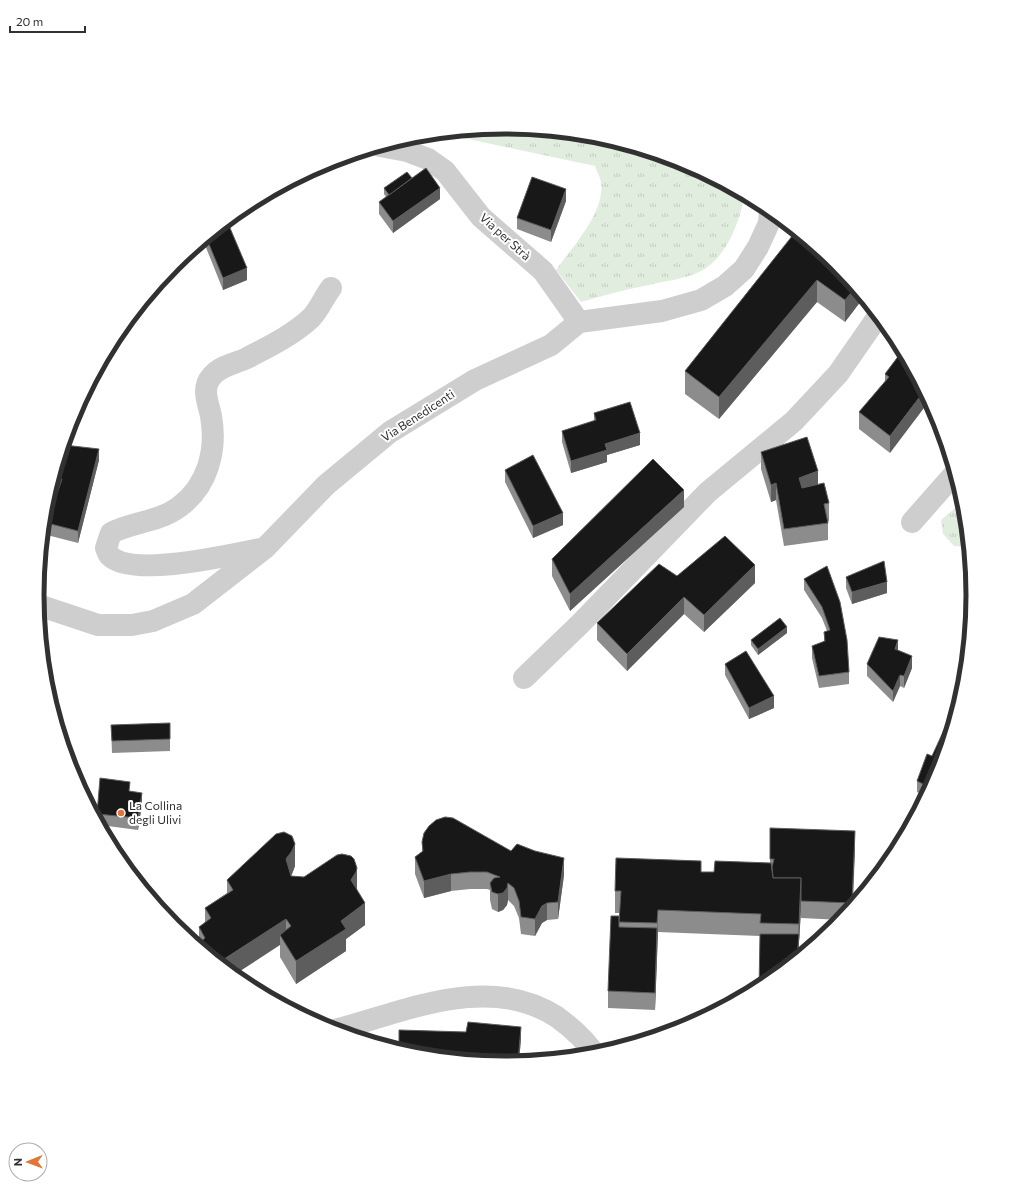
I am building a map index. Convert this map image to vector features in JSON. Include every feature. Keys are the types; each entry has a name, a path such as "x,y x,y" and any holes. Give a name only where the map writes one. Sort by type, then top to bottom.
{"street":[{"name":"Via per Strà","path":"390,148 407,151 428,159 445,170 481,217 543,271 578,322"},
{"path":"578,322 662,311 701,300 725,286 744,269 774,220"},
{"path":"265,548 195,562 141,565 116,560 109,556 106,548 111,533 154,519 178,508 191,497 200,486 212,452 211,415 205,394 212,376 221,368 245,359 278,342 311,318 330,288"},
{"path":"524,678 580,624 708,492 794,421 838,374 876,320"},
{"name":"Via Benedicenti","path":"44,607 98,624 132,625 153,621 193,604 265,548 326,485 390,432 475,380 551,345 578,322"},
{"path":"912,522 951,477"},
{"path":"345,1027 433,1002 463,997 506,998 531,1004 547,1011 567,1024 586,1041 591,1049"}],"green space":[{"path":"475,134 536,134 566,137 625,149 682,169 710,181 743,200 740,215 724,250 715,261 696,274 620,291 581,302 556,270 586,230 598,206 601,195 601,184 600,177 595,166 454,136"},
{"path":"958,505 964,547 954,546 943,534 941,520"}],"building":[{"path":"426,168 440,188 393,221 379,202"},
{"path":"407,172 412,178 389,195 384,188"},
{"path":"532,177 566,189 551,230 517,218"},
{"path":"229,226 247,268 223,278 208,242"},
{"path":"793,235 810,248 852,291 845,300 817,280 719,397 685,371"},
{"path":"899,355 921,395 890,436 859,412 889,377 885,374"},
{"path":"630,402 640,433 605,444 607,450 571,461 562,431 596,420 594,413"},
{"path":"807,437 818,471 799,478 802,488 824,483 829,503 824,504 828,523 784,529 776,483 771,485 761,452"},
{"path":"69,446 99,449 78,531 50,524 53,506 62,479 59,479"},
{"path":"533,455 563,513 533,526 505,470"},
{"path":"653,459 684,490 570,594 552,559"},
{"path":"725,536 755,565 704,615 684,597 627,654 597,623 659,564 677,576"},
{"path":"884,561 887,582 852,592 846,577"},
{"path":"827,566 840,602 847,640 849,672 819,676 812,646 825,641 824,632 830,630 822,607 804,579"},
{"path":"780,618 787,627 758,649 751,640"},
{"path":"879,637 898,640 895,649 912,656 904,676 900,675 893,691 867,664"},
{"path":"746,651 774,696 749,708 725,664"},
{"path":"170,723 170,739 112,741 111,725"},
{"path":"944,730 946,731 943,743 926,785 917,781 927,754 932,756"},
{"path":"100,778 130,782 129,791 142,793 138,818 100,814 97,809"},
{"path":"445,817 453,818 511,851 517,844 535,851 564,858 558,902 547,903 542,906 535,919 521,917 519,901 514,888 508,883 507,888 503,893 498,894 492,892 490,883 494,878 500,877 487,872 451,874 424,881 415,857 423,851 422,842 424,833 429,826 436,820"},
{"path":"770,828 855,831 852,899 848,903 801,901 801,878 773,878 772,867 774,859 770,859"},
{"path":"284,832 292,836 295,844 286,859 291,876 304,877 337,855 342,854 351,856 354,859 357,868 351,880 365,903 341,921 346,929 296,961 280,935 291,926 286,919 223,960 201,942 205,938 199,927 211,918 205,908 233,890 227,880 276,834"},
{"path":"616,858 701,861 701,872 714,872 715,861 771,863 773,878 801,878 799,924 760,923 761,914 658,910 657,923 619,922 621,891 615,891"},
{"path":"611,916 619,916 619,927 657,928 655,993 608,991"},
{"path":"760,934 799,934 798,952 759,981"},
{"path":"468,1022 521,1027 519,1056 475,1056 467,1055 467,1053 437,1052 399,1044 399,1030 466,1032"}],"place":[{"name":"La Collina degli Ulivi","path":"121,813"}]}
